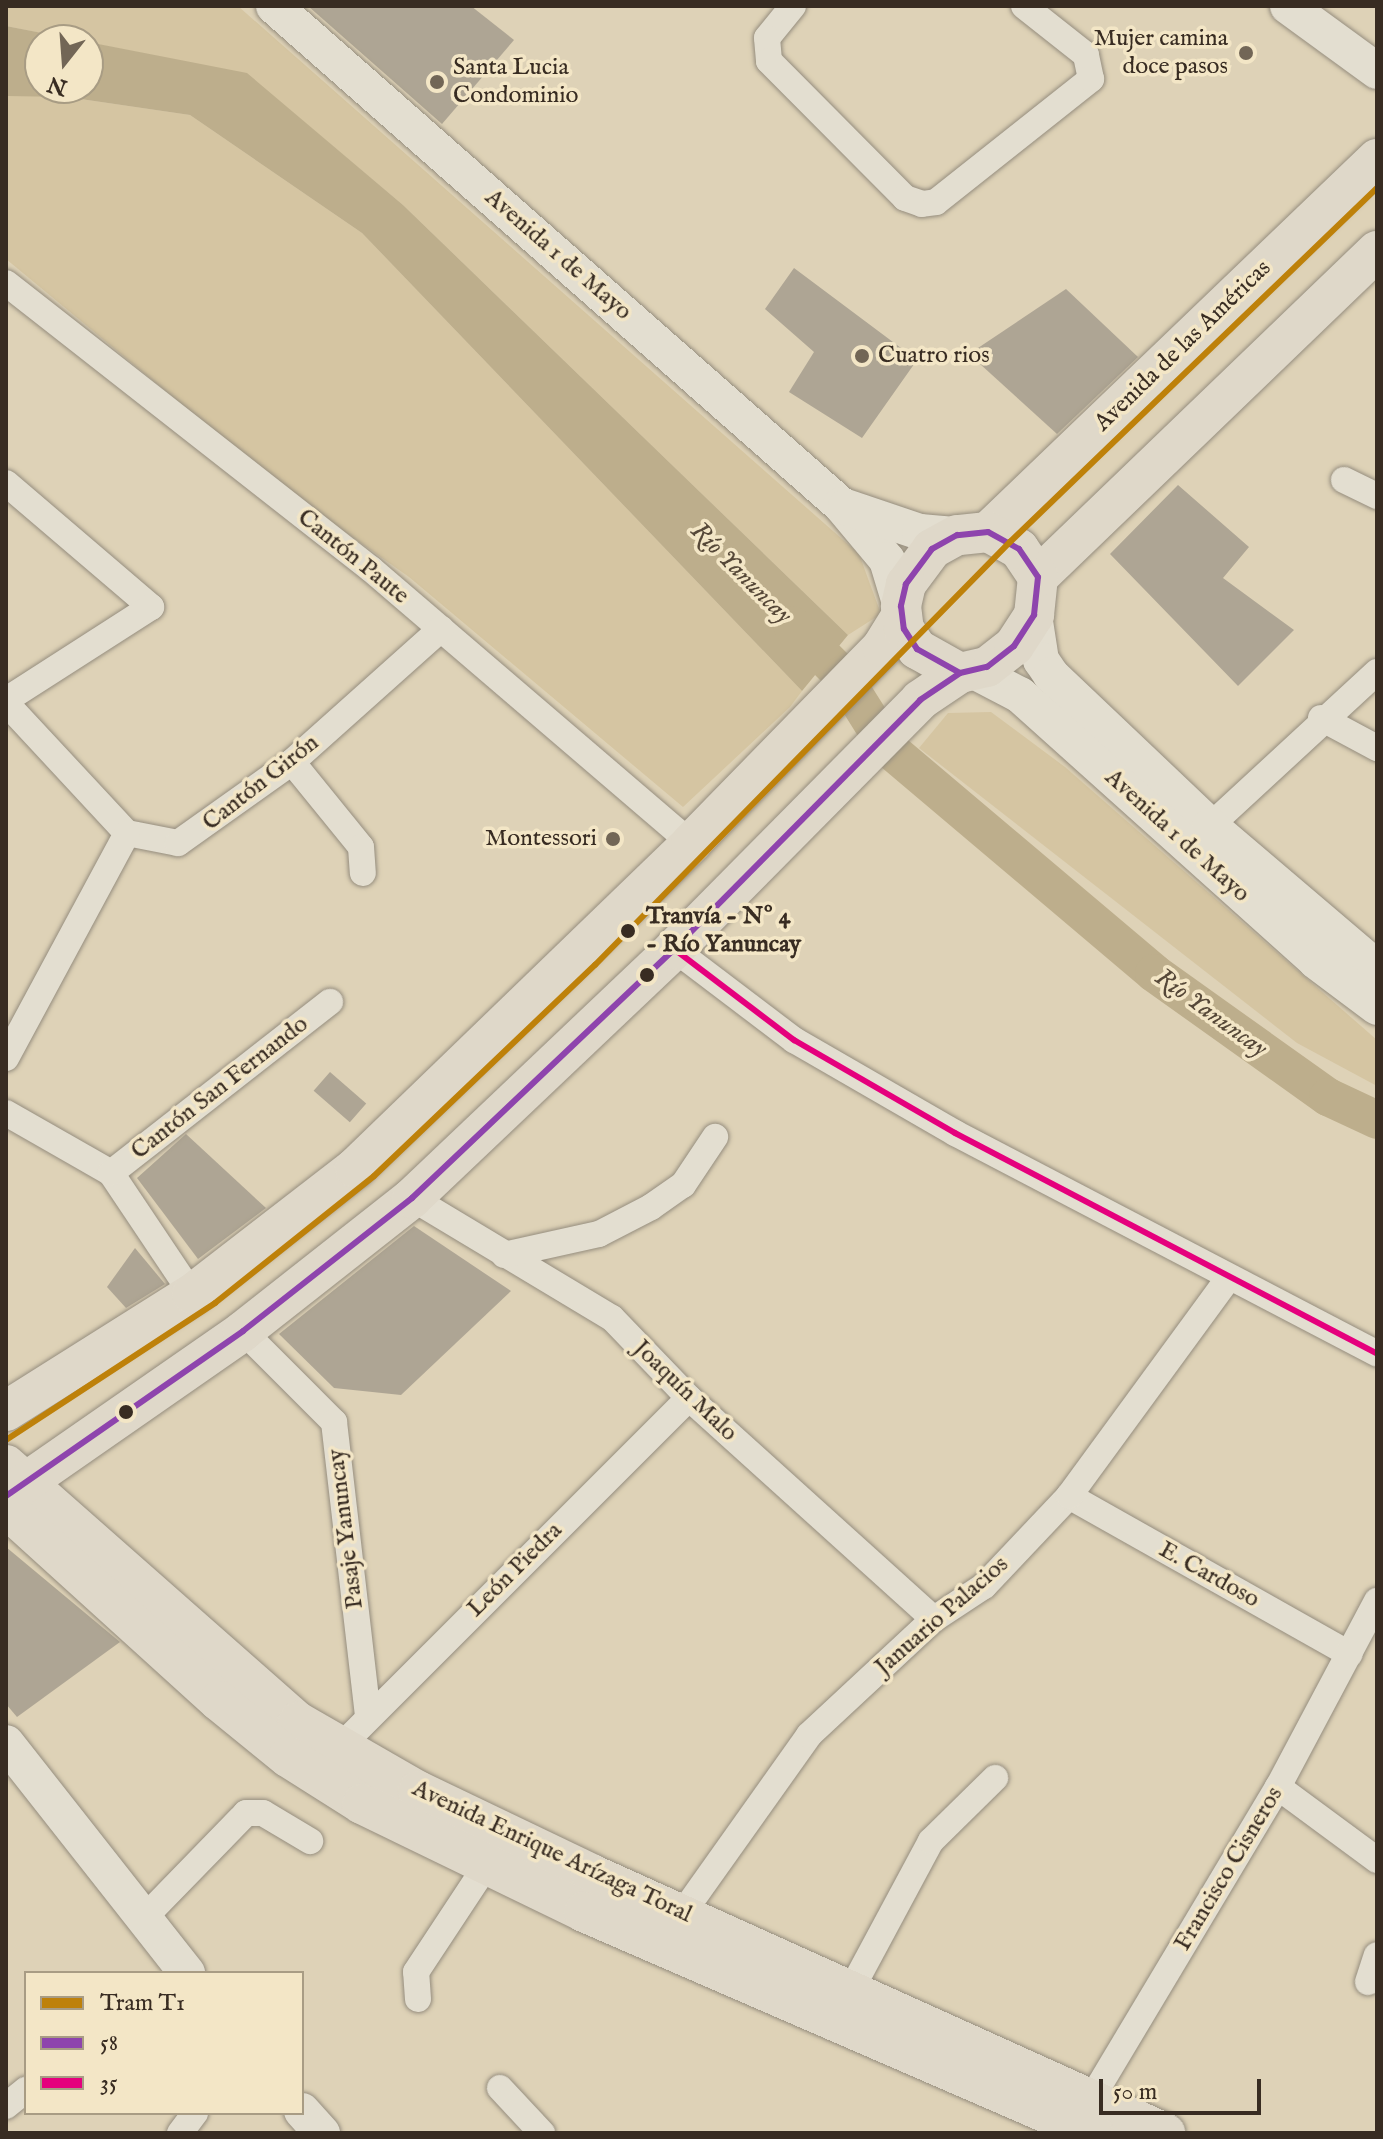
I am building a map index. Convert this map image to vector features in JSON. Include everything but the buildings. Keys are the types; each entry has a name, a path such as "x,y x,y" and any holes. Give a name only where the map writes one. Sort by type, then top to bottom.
{"main road":[{"name":"Avenida 1 de Mayo","path":"274,6 841,505 887,560 895,623"},
{"path":"1288,6 1377,71"},
{"path":"1316,6 1377,51"},
{"name":"Avenida de las Américas","path":"6,1411 192,1294 355,1168 504,1027 808,723 895,623 924,557 973,534 1377,159"},
{"path":"11,1487 243,1331 412,1198 674,949 920,700 1014,646 1036,596 1377,251"},
{"name":"Avenida 1 de Mayo","path":"841,505 920,532 973,534"},
{"path":"973,534 1019,549 1036,596"},
{"name":"Avenida 1 de Mayo","path":"1036,596 1041,660 1051,675 1210,826 1377,968"},
{"path":"895,623 925,657 967,672"},
{"name":"Avenida 1 de Mayo","path":"967,672 1020,695 1316,961 1377,1007"},
{"path":"503,1111 504,1027"},
{"name":"Avenida Enrique Arízaga Toral","path":"11,1487 298,1722 355,1730 418,1791 851,1990 1083,2122"},
{"name":"Avenida Enrique Arízaga Toral","path":"11,1487 288,1757 375,1812 486,1866 1083,2122 1165,2133"},
{"path":"6,1743 185,1971"},
{"path":"304,2113 322,2133"}],"street":[{"path":"782,10 767,38 769,61 905,198 936,202 1091,79 1086,55 1024,6"},
{"name":"Cantón Paute","path":"6,283 441,629 691,843"},
{"path":"1344,480 1377,496"},
{"path":"6,483 151,607 6,702 127,833 6,1058"},
{"name":"Cantón Girón","path":"127,833 162,843 185,841 292,762 441,629"},
{"path":"1210,826 1321,718 1377,672"},
{"path":"1321,718 1377,748"},
{"path":"292,762 361,847 363,873"},
{"path":"674,949 794,1040 955,1133 1377,1354"},
{"name":"Cantón San Fernando","path":"111,1173 330,1002"},
{"path":"6,1113 111,1173 192,1294"},
{"path":"504,1255 599,1234 651,1207 683,1185 715,1137"},
{"name":"Joaquín Malo","path":"412,1198 612,1318 689,1398 934,1619"},
{"name":"Januario Palacios","path":"682,1914 809,1735 934,1619 984,1586 1069,1496 1229,1277"},
{"name":"Pasaje Yanuncay","path":"243,1331 334,1422 355,1730"},
{"name":"León Piedra","path":"355,1730 689,1398"},
{"name":"E. Cardoso","path":"1069,1496 1349,1654"},
{"name":"Francisco Cisneros","path":"1083,2122 1278,1787 1377,1601"},
{"path":"851,1990 931,1841 995,1778"},
{"path":"1278,1787 1377,1860"},
{"path":"144,1918 246,1813 263,1813 310,1841"},
{"path":"418,1999 416,1972 486,1866"},
{"path":"1368,1982 1377,1955"},
{"path":"500,2088 542,2133"},
{"path":"6,2106 24,2092"},
{"path":"180,2133 194,2115"}],"shaded area":[{"path":"6,6 238,6 859,554 881,614 848,635 403,205 247,74 104,46 104,24 24,24 24,30 6,26"},
{"path":"6,95 24,96 24,104 104,102 190,115 362,233 802,691 790,707 683,807 409,577 283,488 6,259"},
{"path":"991,712 1065,767 1377,1040 1377,1086 1297,1043 919,748 948,713"}],"water":[{"path":"6,26 24,30 24,96 6,96"},
{"path":"104,45 247,73 403,205 848,635 802,691 362,233 190,115 104,102"}],"waterway":[{"name":"Río Yanuncay","path":"792,625 842,675 888,748 1154,973 1328,1097 1377,1120"}],"tram line":[{"name":"T1","path":"6,1440 215,1303 374,1176 595,965 1010,542 1377,188"}],"transit line":[{"name":"58","path":"6,1496 243,1331 412,1198 674,949 920,700 960,673 987,667 1014,646 1034,615 1038,577 1019,549 988,532 957,535 932,549 906,584 901,606 904,629 917,649 960,673"},
{"name":"35","path":"674,949 794,1040 955,1133 1377,1354"}],"place":[{"name":"Mujer camina doce pasos","path":"1246,53"},
{"name":"Santa Lucia Condominio","path":"437,82"},
{"name":"Cuatro rios","path":"862,356"},
{"name":"Montessori","path":"613,839"},
{"name":"Tranvía - Nº 4 - Río Yanuncay","path":"628,931"}]}
